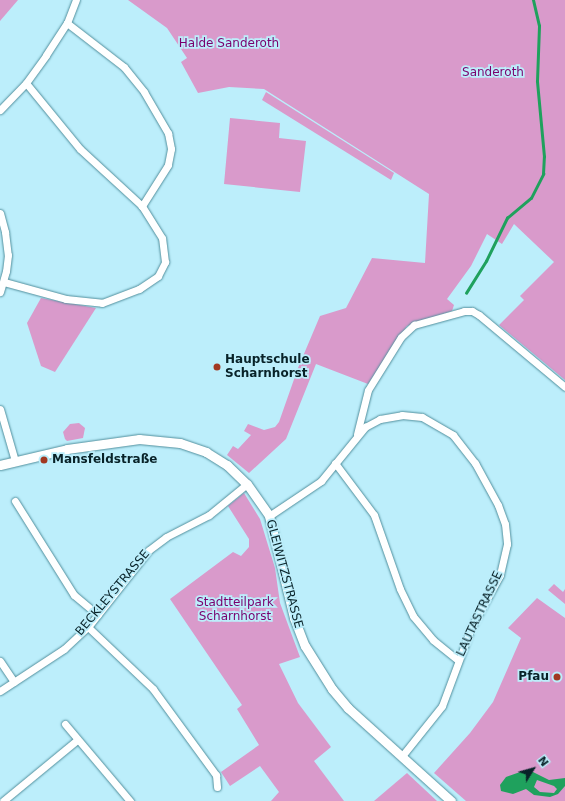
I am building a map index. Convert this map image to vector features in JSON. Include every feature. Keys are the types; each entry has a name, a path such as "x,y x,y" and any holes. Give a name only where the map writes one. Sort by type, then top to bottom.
{"street":[{"path":"0,110 26,83 67,23 76,0"},
{"path":"67,23 124,66 144,92 168,133 171,149 168,165 142,206"},
{"path":"4,282 66,299 95,303 123,297 139,289 158,276 165,262 162,238 142,206 80,149 26,83"},
{"path":"0,213 5,232 8,255 4,282 0,292"},
{"path":"357,434 368,390 401,337 414,325 464,311 472,311 478,315 565,387"},
{"path":"0,409 2,423 15,461"},
{"name":"LAUTASTRASSE","path":"269,516 314,486 335,463 357,434 373,422 388,416 412,415 438,424 453,435 469,454 498,505 506,533 505,558 496,584 471,628 442,706 402,756"},
{"name":"GLEIWITZSTRASSE","path":"0,466 15,461 97,444 139,439 158,439 180,443 206,452 227,465 247,484 269,516 288,596 311,657 348,708 452,801"},
{"path":"335,463 374,515 400,589 413,616 433,640 458,660"},
{"name":"BECKLEYSTRASSE","path":"0,691 64,649 88,627 149,550 166,537 209,515 247,484"},
{"path":"15,501 74,595 98,616"},
{"path":"88,627 153,689 216,775 217,787"},
{"path":"0,661 14,682"},
{"path":"65,724 130,801"},
{"path":"2,801 77,740"}],"green space":[{"path":"0,0 18,0 0,21"},
{"path":"128,0 565,0 565,380 499,325 524,300 520,296 554,262 514,224 502,244 487,234 471,266 447,299 454,305 452,311 407,326 368,384 316,364 286,439 249,473 227,455 233,446 238,449 251,435 244,431 248,424 264,430 275,427 279,422 298,368 320,316 346,308 372,258 425,263 429,194 264,89 229,87 198,93 181,62 187,58 167,28"},
{"path":"266,92 394,173 391,180 262,100"},
{"path":"230,118 280,123 279,138 306,141 300,192 224,184"},
{"path":"41,298 96,308 55,372 41,366 27,323"},
{"path":"79,423 85,428 83,438 67,441 65,439 63,432 70,424"},
{"name":"Stadtteilpark Scharnhorst","path":"244,493 260,519 275,568 280,603 300,657 279,664 298,703 331,747 314,761 344,801 271,801 279,792 260,766 230,786 221,772 259,745 237,709 242,705 170,599 233,552 241,556 249,547 249,539 228,506"},
{"path":"554,584 563,592 565,589 565,604 548,590"},
{"path":"537,598 565,618 565,801 466,801 434,773 470,733 493,702 521,638 508,628"},
{"path":"407,773 437,801 374,801"}],"shaded area":[{"path":"523,771 531,771 549,780 565,778 565,786 558,794 550,797 534,795 526,789 513,794 501,791 500,785 506,777","holes":["537,780 554,786 557,789 554,793 540,792 534,787"]}],"waterway":[{"path":"466,293 486,261 507,218 531,198 543,174 544,157 537,81 539,26 533,0"}],"place":[{"name":"Hauptschule Scharnhorst","path":"217,367"},
{"name":"Mansfeldstraße","path":"44,460"},
{"name":"Pfau","path":"557,677"}],"park label":[{"name":"Halde Sanderoth","path":"229,44"},
{"name":"Sanderoth","path":"493,73"}]}
